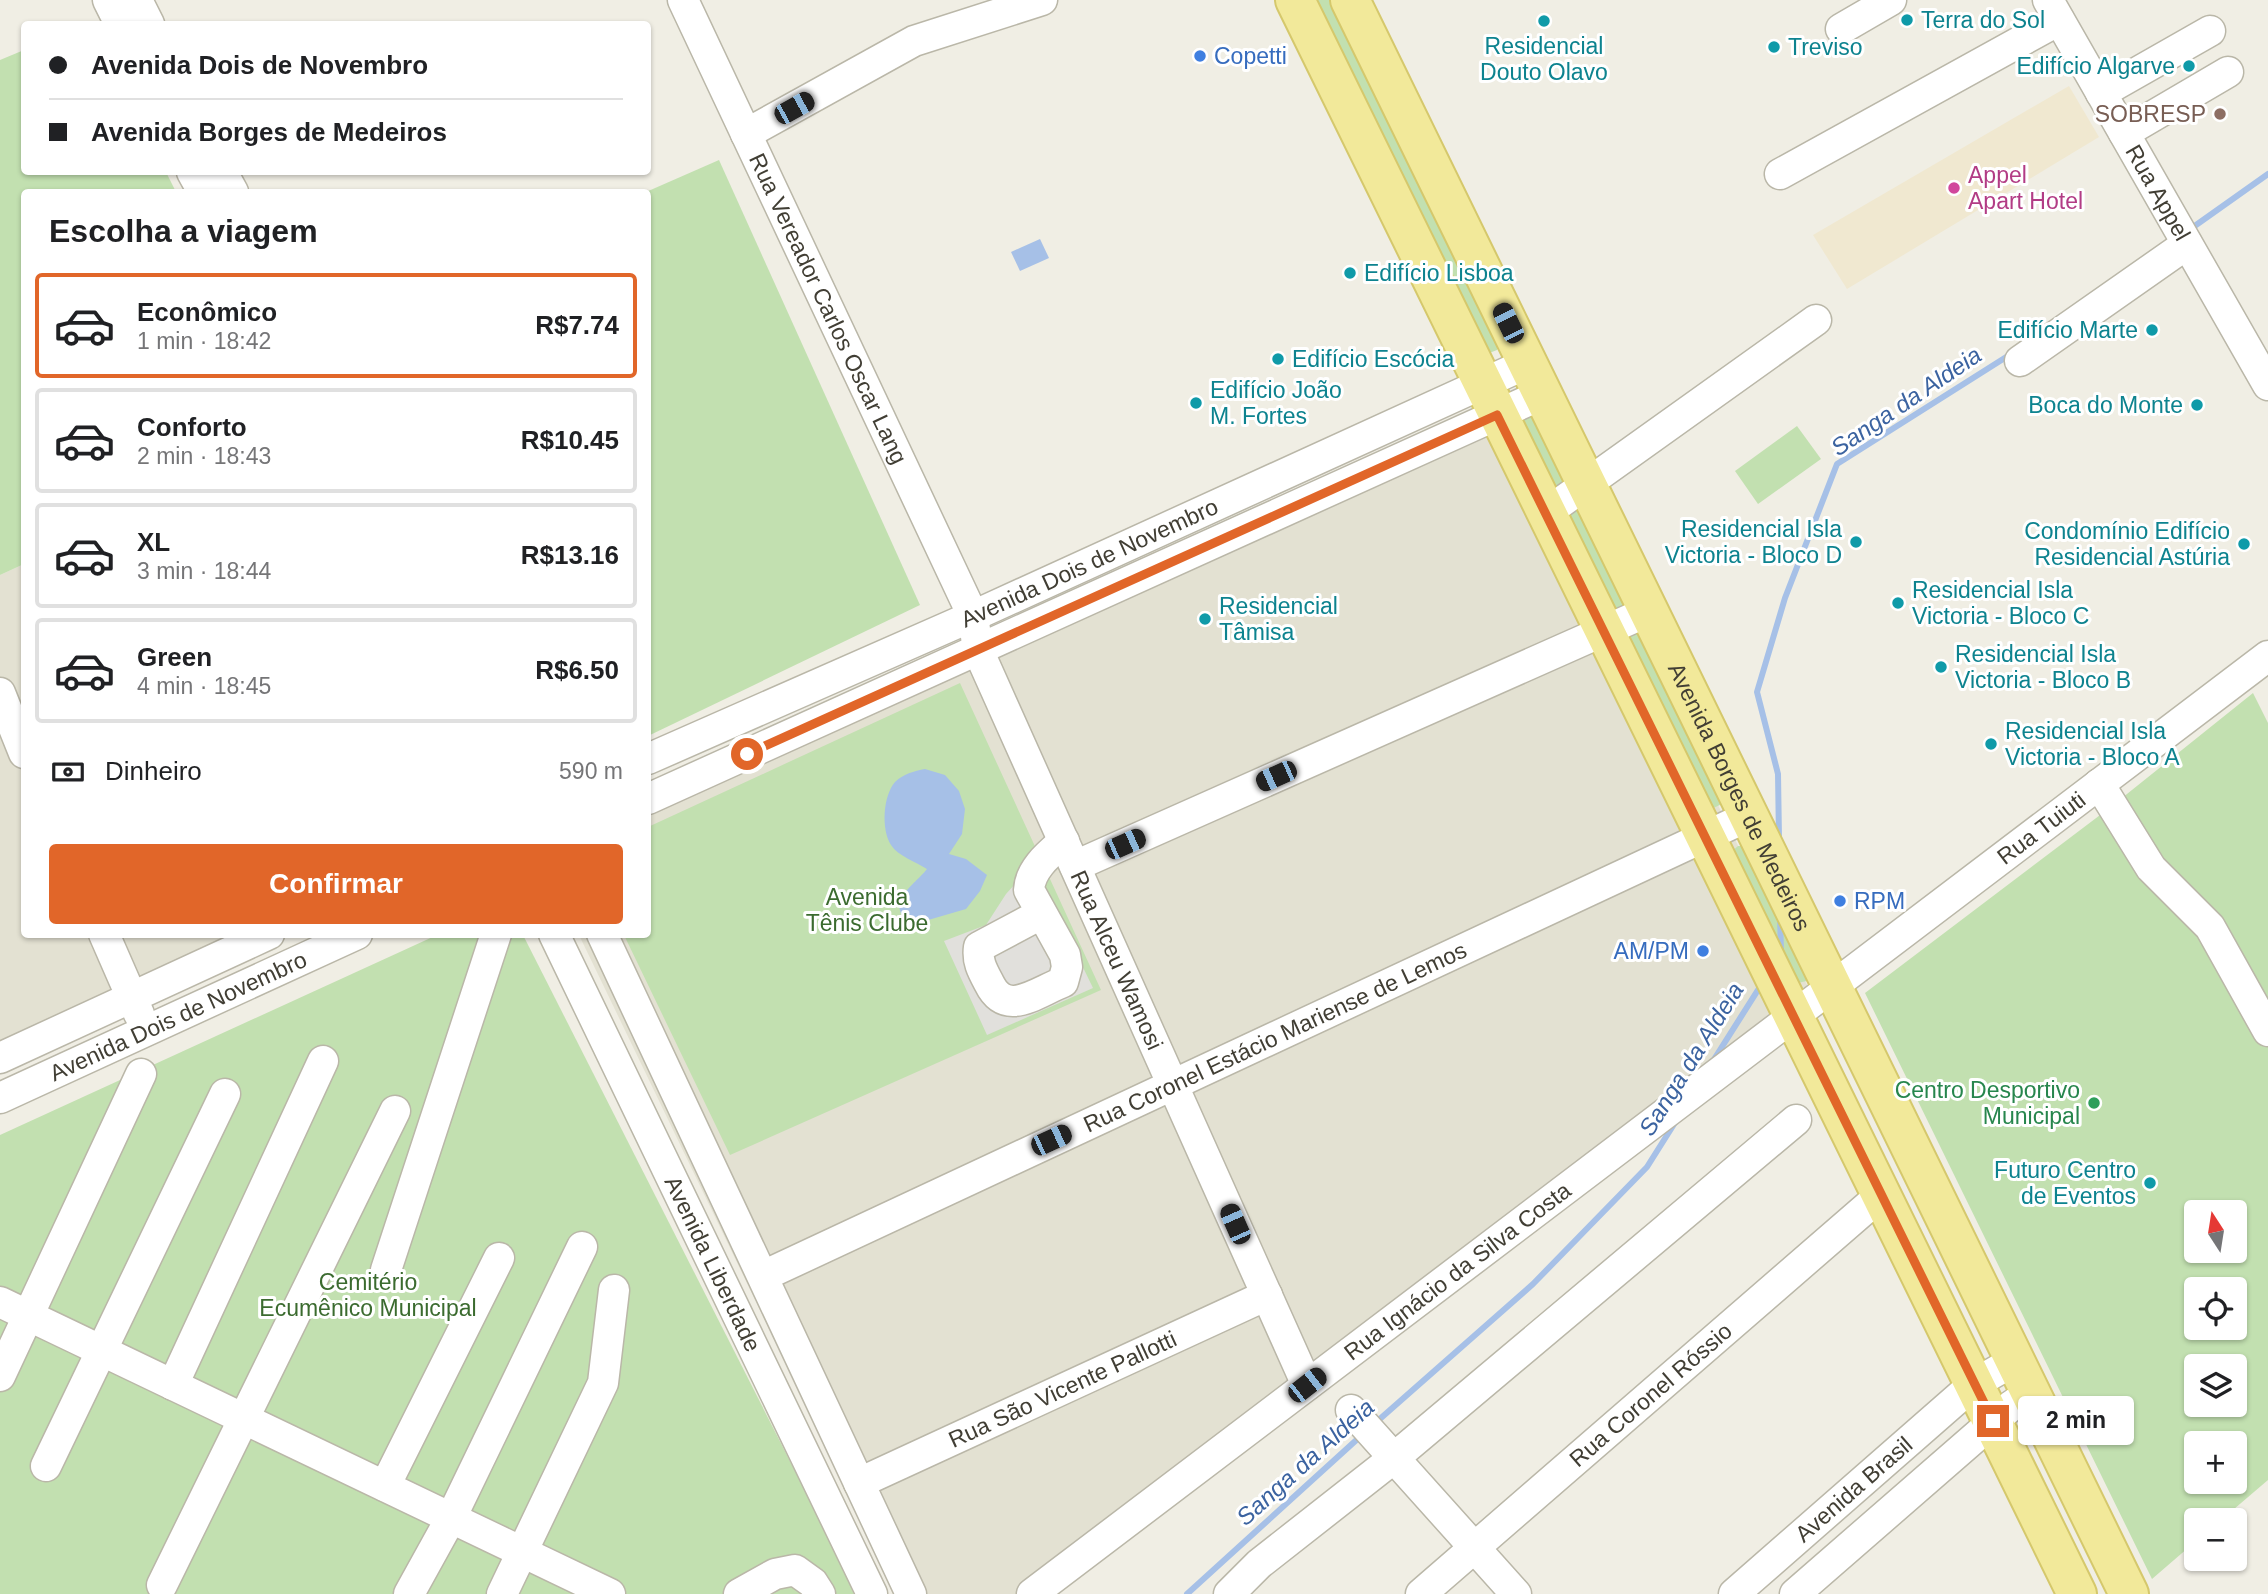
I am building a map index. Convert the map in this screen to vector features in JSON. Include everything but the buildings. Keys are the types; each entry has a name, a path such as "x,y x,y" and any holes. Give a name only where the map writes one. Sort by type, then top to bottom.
{"main road":[{"name":"Avenida Borges de Medeiros","path":"1294,0 1705,836 1923,1173 2022,1377 2118,1591"},
{"name":"Avenida Borges de Medeiros","path":"1350,0 1749,816 1881,1195 2077,1594"},
{"path":"1881,1195 1923,1173"}],"street":[{"path":"108,0 118,21"},
{"path":"137,0 148,21"},
{"name":"Rua Vereador Carlos Oscar Lang","path":"683,0 973,617 978,650"},
{"path":"746,134 914,41 1042,0"},
{"path":"1841,29 1891,0"},
{"path":"1780,174 2053,10"},
{"name":"Rua Appel","path":"2053,10 2268,385"},
{"path":"2101,93 2210,31"},
{"path":"2124,133 2228,72"},
{"path":"2020,361 2187,244"},
{"path":"1546,513 1816,320"},
{"name":"Avenida Dois de Novembro","path":"651,798 978,650 1536,379"},
{"name":"Avenida Dois de Novembro","path":"651,758 973,617 1490,400"},
{"path":"1041,914 1029,890 1030,879 1050,853 1069,853 1649,611"},
{"name":"Rua Alceu Wamosi","path":"978,650 1307,1385"},
{"name":"Rua Tuiuti","path":"1813,1000 2268,656"},
{"path":"0,693 21,746"},
{"path":"0,765 21,754"},
{"path":"2099,784 2151,868 2210,927 2268,1031"},
{"name":"Rua Coronel Estácio Mariense de Lemos","path":"763,1276 1749,816"},
{"path":"106,938 146,1031"},
{"name":"Avenida Dois de Novembro","path":"0,1058 261,938"},
{"name":"Avenida Dois de Novembro","path":"0,1098 348,938"},
{"path":"386,1270 495,938"},
{"name":"Avenida Liberdade","path":"556,938 872,1594"},
{"name":"Avenida Liberdade","path":"604,938 911,1594"},
{"name":"Rua Ignácio da Silva Costa","path":"1031,1594 1813,1000"},
{"path":"173,1385 323,1061"},
{"path":"0,1376 141,1074"},
{"path":"46,1466 225,1094"},
{"path":"162,1585 395,1111"},
{"path":"1229,1594 1259,1563 1394,1458 1796,1120"},
{"name":"Rua Coronel Róssio","path":"1422,1594 1881,1195"},
{"path":"409,1594 451,1518 582,1247"},
{"path":"385,1486 499,1258"},
{"path":"502,1594 603,1383 614,1290"},
{"name":"Rua São Vicente Pallotti","path":"859,1483 1266,1294"},
{"path":"0,1302 610,1594"},
{"name":"Avenida Brasil","path":"1734,1594 1974,1384 2022,1377 2011,1405 1795,1594"},
{"path":"1352,1410 1516,1594"},
{"path":"739,1594 775,1574 795,1570 813,1583 820,1594"}],"shaded area":[{"name":"Appel Apart Hotel","path":"2069,86 2099,137 1847,289 1813,235"},
{"path":"1513,391 1814,999 1032,1594 893,1594 840,1476 580,938 651,938 651,783"},
{"path":"21,565 21,938 262,938 0,1058 0,575"},
{"path":"1033,864 1093,988 987,1035 944,941 986,925 1006,894"}],"green space":[{"path":"1316,0 1342,0 1499,342 1497,350 1484,355"},
{"path":"21,51 21,175 168,175 174,189 21,189 21,565 0,575 0,60"},
{"path":"719,160 920,605 651,735 651,190"},
{"path":"1532,413 1568,482 1555,495 1520,417"},
{"path":"1797,426 1821,459 1758,504 1735,471"},
{"path":"1576,508 1583,511 1626,604 1621,609 1612,612 1564,515"},
{"path":"1633,631 1643,633 1722,804 1709,810 1624,638"},
{"name":"Avenida Tênis Clube","path":"960,683 1101,990 730,1155 625,938 651,938 651,826"},
{"name":"Centro Desportivo Municipal","path":"2253,693 2268,723 2268,1480 2235,1508 2184,1508 2184,1551 2152,1579 1865,993 2112,806"},
{"path":"1738,846 1744,846 1810,975 1807,981 1797,983 1732,851"},
{"name":"Cemitério Ecumênico Municipal","path":"430,938 525,938 827,1534 854,1594 0,1594 0,1135"}],"water":[{"path":"1040,239 1049,258 1020,271 1011,252"},
{"path":"925,769 945,775 959,791 965,809 962,834 949,854 966,859 987,875 980,891 966,909 911,925 903,917 900,902 927,869 903,856 891,845 886,830 885,813 888,796 895,782 909,773"}],"waterway":[{"name":"Sanga da Aldeia","path":"2189,230 2268,174"},
{"name":"Sanga da Aldeia","path":"1779,839 1778,774 1757,692 1785,598 1837,464 2011,354"},
{"name":"Sanga da Aldeia","path":"1780,917 1781,951"},
{"name":"Sanga da Aldeia","path":"1713,1061 1763,982"},
{"name":"Sanga da Aldeia","path":"1373,1425 1533,1284 1647,1167 1676,1121"},
{"name":"Sanga da Aldeia","path":"1187,1594 1363,1434"}],"place":[{"name":"Terra do Sol","path":"1907,20"},
{"name":"Residencial Douto Olavo","path":"1544,21"},
{"name":"Treviso","path":"1774,47"},
{"name":"Copetti","path":"1200,56"},
{"name":"Edifício Algarve","path":"2189,66"},
{"name":"SOBRESP","path":"2220,114"},
{"name":"Appel Apart Hotel","path":"1954,188"},
{"name":"Edifício Lisboa","path":"1350,273"},
{"name":"Edifício Marte","path":"2152,330"},
{"name":"Edifício Escócia","path":"1278,359"},
{"name":"Edifício João M. Fortes","path":"1196,403"},
{"name":"Boca do Monte","path":"2197,405"},
{"name":"Residencial Isla Victoria - Bloco D","path":"1856,542"},
{"name":"Condomínio Edifício Residencial Astúria","path":"2244,544"},
{"name":"Residencial Isla Victoria - Bloco C","path":"1898,603"},
{"name":"Residencial Tâmisa","path":"1205,619"},
{"name":"Residencial Isla Victoria - Bloco B","path":"1941,667"},
{"name":"Residencial Isla Victoria - Bloco A","path":"1991,744"},
{"name":"RPM","path":"1840,901"},
{"name":"AM/PM","path":"1703,951"},
{"name":"Centro Desportivo Municipal","path":"2094,1103"},
{"name":"Futuro Centro de Eventos","path":"2150,1183"}],"route":[{"path":"747,754 1497,415 1993,1421"}]}
